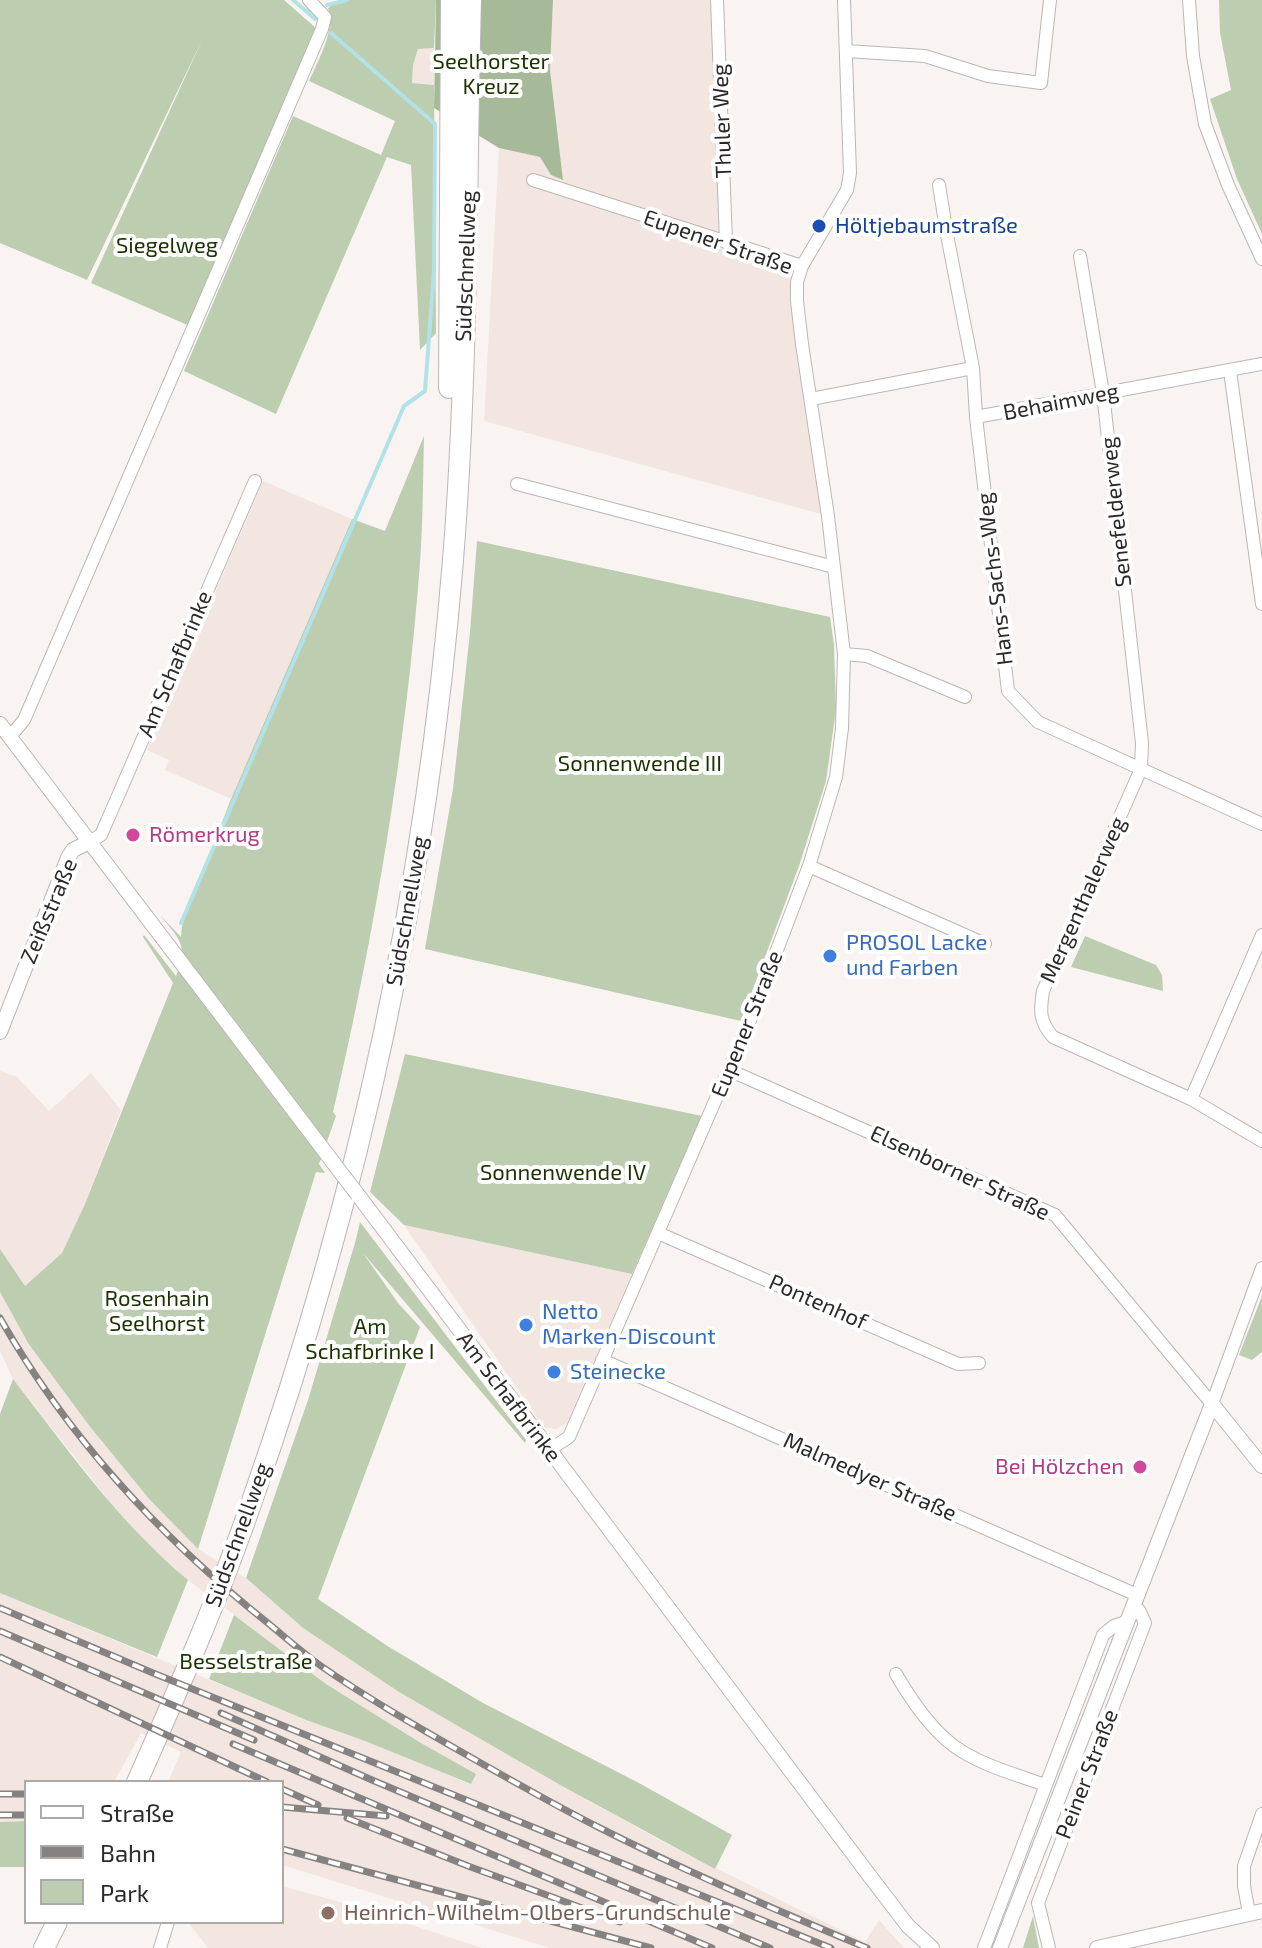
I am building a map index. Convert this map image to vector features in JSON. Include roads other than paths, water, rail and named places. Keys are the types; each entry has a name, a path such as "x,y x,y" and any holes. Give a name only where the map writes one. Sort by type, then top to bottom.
{"highway":[{"name":"Südschnellweg","path":"138,1780 184,1675 251,1505 315,1308 358,1151 390,1006 421,838 437,718 452,563 463,374 468,214 451,0"},
{"name":"Südschnellweg","path":"125,1780 207,1586 267,1416 324,1230 379,1003 423,732 440,561 459,89 471,0"},
{"path":"44,1948 56,1924"},
{"path":"58,1948 70,1924"}],"street":[{"name":"Thuler Weg","path":"717,0 726,242"},
{"path":"802,266 847,190 850,173 844,0"},
{"path":"846,51 925,56 988,76 1041,83 1050,0"},
{"path":"1189,0 1193,56 1205,124 1228,185 1262,259"},
{"path":"10,737 24,720 292,102 322,29 317,6"},
{"name":"Eupener Straße","path":"533,180 802,266 797,282 797,301 844,654 842,728 836,777 809,866 729,1070 569,1437 549,1450"},
{"path":"811,399 973,368 939,185"},
{"name":"Senefelderweg","path":"1080,256 1103,393 1142,743 1141,769"},
{"name":"Behaimweg","path":"973,368 976,417 1262,364"},
{"path":"1230,371 1262,604"},
{"name":"Hans-Sachs-Weg","path":"976,417 1008,691 1038,722 1262,824"},
{"name":"Am Schafbrinke","path":"89,842 101,835 255,481"},
{"path":"517,484 834,567"},
{"path":"844,654 867,656 965,697"},
{"name":"Am Schafbrinke","path":"0,724 908,1926 932,1948"},
{"name":"Mergenthalerweg","path":"1141,769 1043,991 1040,1011 1044,1027 1053,1037 1191,1099 1262,1141"},
{"name":"Zeißstraße","path":"0,1032 68,858 73,850 89,842"},
{"path":"809,866 985,944"},
{"path":"1191,1099 1262,935"},
{"name":"Elsenborner Straße","path":"729,1070 1055,1215 1212,1404"},
{"name":"Pontenhof","path":"658,1233 958,1364 979,1363"},
{"name":"Peiner Straße","path":"1000,1948 1262,1268"},
{"name":"Malmedyer Straße","path":"602,1360 1134,1601"},
{"path":"1212,1404 1262,1466"},
{"name":"Peiner Straße","path":"1049,1948 1038,1903 1145,1623 1134,1601"},
{"name":"Peiner Straße","path":"984,1948 1103,1635 1114,1626 1126,1622"},
{"path":"896,1674 907,1694 953,1746 973,1758 1045,1785"},
{"path":"1097,1948 1256,1912 1244,1886 1244,1866 1262,1814"},
{"path":"160,1948 167,1924"}],"waterway":[{"path":"293,0 306,11 310,10"},
{"path":"327,5 347,0"},
{"path":"306,11 315,19"},
{"path":"181,923 404,406 425,391 434,271 435,124 331,33"}],"railway":[{"path":"0,1318 27,1362 87,1445 154,1521 229,1591 321,1666 410,1722 585,1820 767,1906 867,1948"},
{"path":"0,1608 831,1948"},
{"path":"0,1631 254,1740"},
{"path":"0,1657 263,1780"},
{"path":"221,1713 770,1948"},
{"path":"233,1744 712,1948"},
{"path":"284,1790 318,1805"},
{"path":"0,1794 24,1794"},
{"path":"284,1807 386,1816"},
{"path":"0,1815 24,1815"},
{"path":"347,1818 620,1922"},
{"path":"284,1850 651,1948"}],"place":[{"name":"Höltjebaumstraße","path":"819,226"},
{"name":"Römerkrug","path":"133,835"},
{"name":"PROSOL Lacke und Farben","path":"830,956"},
{"name":"Netto Marken-Discount","path":"526,1325"},
{"name":"Steinecke","path":"554,1372"},
{"name":"Bei Hölzchen","path":"1140,1467"},
{"name":"Heinrich-Wilhelm-Olbers-Grundschule","path":"328,1913"}],"park label":[{"name":"Seelhorster Kreuz","path":"491,74"},
{"name":"Siegelweg","path":"167,246"},
{"name":"Sonnenwende III","path":"640,764"},
{"name":"Sonnenwende IV","path":"563,1173"},
{"name":"Rosenhain Seelhorst","path":"157,1312"},
{"name":"Am Schafbrinke I","path":"370,1340"},
{"name":"Besselstraße","path":"246,1662"}]}
